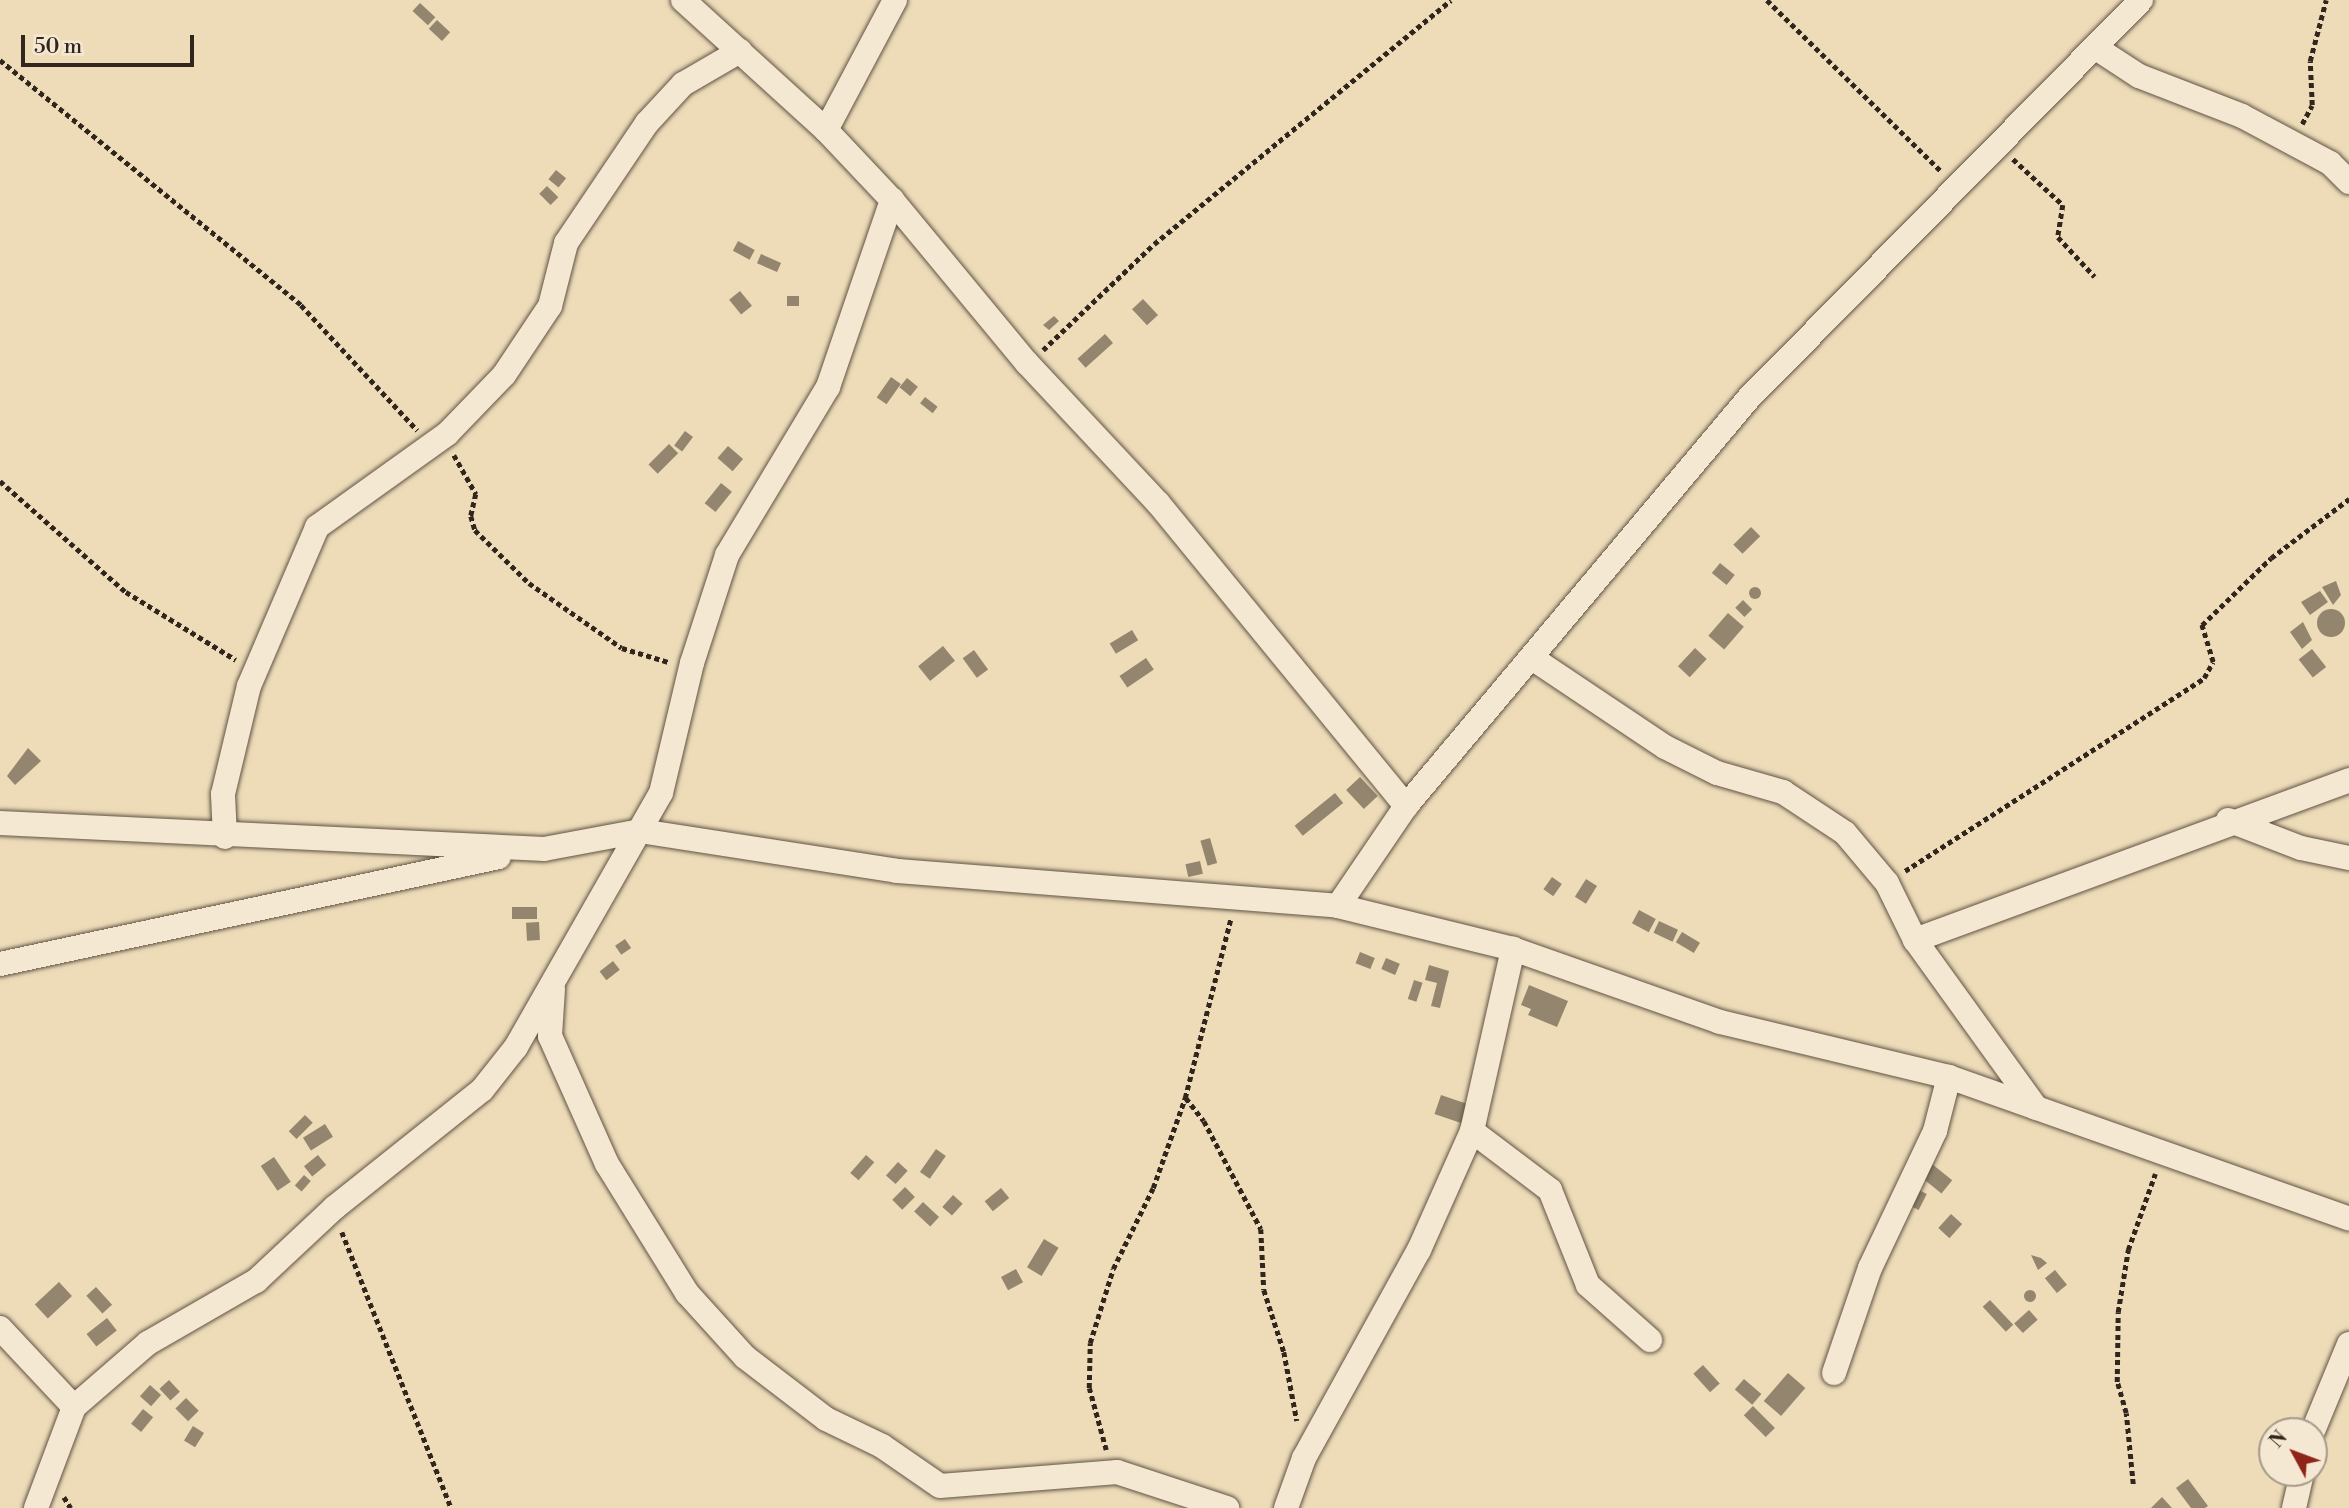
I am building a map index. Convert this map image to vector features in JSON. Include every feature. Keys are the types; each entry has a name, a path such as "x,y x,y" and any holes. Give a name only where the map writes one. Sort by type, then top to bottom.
{"street":[{"path":"683,0 826,130 892,200 1027,363 1158,503 1406,806"},
{"path":"826,130 895,0"},
{"path":"1338,906 1406,806 1748,399 1959,191 2141,0"},
{"path":"2096,48 2139,76 2242,116 2330,163 2349,182"},
{"path":"225,837 223,794 255,672 322,519 436,442 504,375 550,306 559,255 646,124 683,84 740,51"},
{"path":"36,1508 74,1408 148,1343 256,1281 334,1208 482,1090 516,1047 660,793 692,663 727,555 828,387 892,200"},
{"path":"1532,658 1665,747 1806,804 1845,834 1887,883 1915,940 2036,1108"},
{"path":"1915,940 2228,820 2349,780"},
{"path":"2228,820 2301,848 2349,858"},
{"path":"0,823 225,837 544,849"},
{"path":"0,964 222,919 354,884 640,831 897,871 1237,895 1338,906 1513,949 1720,1023 1949,1077 2349,1219"},
{"path":"1286,1508 1304,1458 1419,1250 1472,1131 1513,949"},
{"path":"554,982 550,1036 607,1164 687,1293 745,1357 826,1419 882,1446 940,1486 1117,1472 1227,1508"},
{"path":"1835,1373 1870,1268 1935,1131 1949,1077"},
{"path":"1472,1131 1550,1190 1588,1284 1650,1340"},
{"path":"0,1328 74,1408"},
{"path":"2319,1417 2349,1344"},
{"path":"2294,1508 2299,1487"}],"path":[{"path":"1027,363 1154,244 1451,0"},
{"path":"1767,0 1959,191"},
{"path":"2291,142 2312,105 2310,61 2326,0"},
{"path":"0,60 301,305 376,392 436,442 471,477 475,530 529,583 622,648 657,662 692,663"},
{"path":"2000,148 2063,205 2058,237 2095,277"},
{"path":"0,481 126,592 255,672"},
{"path":"1887,883 2204,678 2213,662 2202,625 2271,558 2349,499"},
{"path":"1117,1472 1100,1435 1089,1388 1090,1342 1113,1269 1153,1188 1185,1098 1237,895"},
{"path":"1185,1098 1204,1121 1261,1229 1264,1290 1284,1352 1304,1458"},
{"path":"2133,1484 2126,1413 2117,1382 2118,1311 2128,1250 2162,1153"},
{"path":"334,1208 451,1508"}],"building":[{"path":"420,3 435,17 428,25 412,11"},
{"path":"437,20 450,32 442,41 429,29"},
{"path":"556,170 566,178 559,188 548,179"},
{"path":"547,186 558,197 551,205 539,194"},
{"path":"738,241 755,250 750,260 733,251"},
{"path":"761,254 781,263 777,272 757,263"},
{"path":"740,291 752,306 741,315 729,300"},
{"path":"787,296 799,296 799,306 787,306"},
{"path":"1143,299 1158,315 1147,325 1132,309"},
{"path":"1054,316 1059,321 1049,330 1043,325"},
{"path":"1105,334 1113,343 1086,368 1078,359"},
{"path":"891,377 901,384 886,404 877,397"},
{"path":"907,378 918,387 910,396 899,387"},
{"path":"925,397 938,407 933,413 920,403"},
{"path":"685,431 693,437 682,451 674,445"},
{"path":"669,444 678,453 658,474 648,465"},
{"path":"728,446 743,459 733,471 718,458"},
{"path":"721,483 732,492 716,512 705,503"},
{"path":"1751,527 1760,536 1743,554 1733,545"},
{"path":"1720,563 1735,575 1727,585 1712,573"},
{"path":"2336,581 2341,595 2333,605 2322,587"},
{"path":"1755,587 1761,593 1755,599 1749,593"},
{"path":"2320,591 2328,602 2310,615 2301,602"},
{"path":"1743,600 1752,609 1744,617 1735,608"},
{"path":"2331,609 2341,613 2345,623 2341,633 2331,637 2321,633 2317,623 2321,613"},
{"path":"1728,613 1744,627 1724,649 1708,636"},
{"path":"2303,622 2312,640 2302,649 2290,632"},
{"path":"1132,630 1138,640 1116,654 1110,643"},
{"path":"943,646 955,661 930,681 918,666"},
{"path":"1695,648 1707,659 1690,677 1678,666"},
{"path":"2312,649 2326,667 2313,678 2299,659"},
{"path":"974,650 988,669 977,678 963,658"},
{"path":"1146,658 1154,670 1127,688 1119,676"},
{"path":"28,748 41,761 15,785 7,776"},
{"path":"1360,777 1378,796 1364,809 1346,790"},
{"path":"1335,793 1343,803 1303,836 1295,826"},
{"path":"1210,838 1217,863 1208,866 1200,841"},
{"path":"1200,861 1203,874 1188,877 1185,864"},
{"path":"1552,877 1562,884 1553,896 1543,889"},
{"path":"1586,879 1597,886 1586,904 1575,897"},
{"path":"512,907 537,907 537,919 512,919"},
{"path":"1639,910 1656,919 1649,932 1632,923"},
{"path":"1659,921 1678,930 1673,942 1654,933"},
{"path":"539,922 540,940 527,941 526,923"},
{"path":"1682,932 1700,943 1694,953 1676,942"},
{"path":"625,939 631,948 621,955 615,946"},
{"path":"1360,952 1375,958 1370,969 1356,963"},
{"path":"1386,958 1400,964 1395,975 1381,969"},
{"path":"613,961 620,970 606,980 600,971"},
{"path":"1429,965 1449,971 1440,1008 1431,1006 1437,983 1425,980"},
{"path":"1414,980 1423,983 1416,1002 1408,999"},
{"path":"1529,985 1568,1001 1557,1027 1528,1015 1531,1009 1521,1005"},
{"path":"1441,1095 1467,1104 1461,1123 1434,1114"},
{"path":"305,1115 313,1123 297,1139 289,1131"},
{"path":"325,1124 333,1137 311,1150 303,1138"},
{"path":"936,1149 946,1156 930,1179 920,1172"},
{"path":"318,1155 326,1165 312,1176 304,1166"},
{"path":"866,1155 874,1162 859,1180 850,1173"},
{"path":"274,1157 291,1182 278,1191 261,1166"},
{"path":"898,1162 908,1171 896,1184 886,1175"},
{"path":"1932,1164 1952,1180 1942,1194 1921,1177"},
{"path":"304,1175 311,1181 302,1191 295,1186"},
{"path":"905,1187 915,1197 902,1210 892,1200"},
{"path":"1001,1188 1009,1198 993,1211 985,1201"},
{"path":"1917,1189 1927,1194 1919,1210 1909,1205"},
{"path":"953,1195 963,1204 952,1216 942,1207"},
{"path":"923,1202 939,1217 930,1227 914,1212"},
{"path":"1951,1214 1962,1224 1949,1238 1938,1228"},
{"path":"1044,1239 1059,1248 1042,1276 1027,1267"},
{"path":"2031,1255 2041,1258 2047,1263 2038,1270"},
{"path":"1016,1269 1023,1282 1008,1290 1001,1277"},
{"path":"2055,1270 2067,1285 2057,1293 2045,1278"},
{"path":"59,1282 72,1296 48,1318 35,1305"},
{"path":"96,1287 112,1305 102,1314 86,1296"},
{"path":"2030,1290 2036,1296 2030,1302 2024,1296"},
{"path":"1990,1300 2013,1325 2006,1332 1983,1307"},
{"path":"2029,1310 2038,1320 2023,1333 2014,1323"},
{"path":"107,1318 117,1331 96,1347 87,1334"},
{"path":"1703,1365 1720,1384 1710,1392 1693,1374"},
{"path":"1788,1373 1805,1388 1781,1416 1764,1401"},
{"path":"1744,1379 1761,1394 1752,1405 1735,1390"},
{"path":"169,1380 180,1392 170,1401 159,1389"},
{"path":"150,1385 161,1395 151,1406 140,1396"},
{"path":"186,1398 199,1411 188,1421 175,1409"},
{"path":"1753,1406 1775,1428 1766,1437 1744,1415"},
{"path":"143,1409 153,1417 141,1432 131,1424"},
{"path":"193,1426 204,1433 195,1447 184,1440"},
{"path":"2188,1479 2208,1506 2205,1508 2191,1508 2176,1488"},
{"path":"2162,1497 2172,1508 2151,1508"}]}
